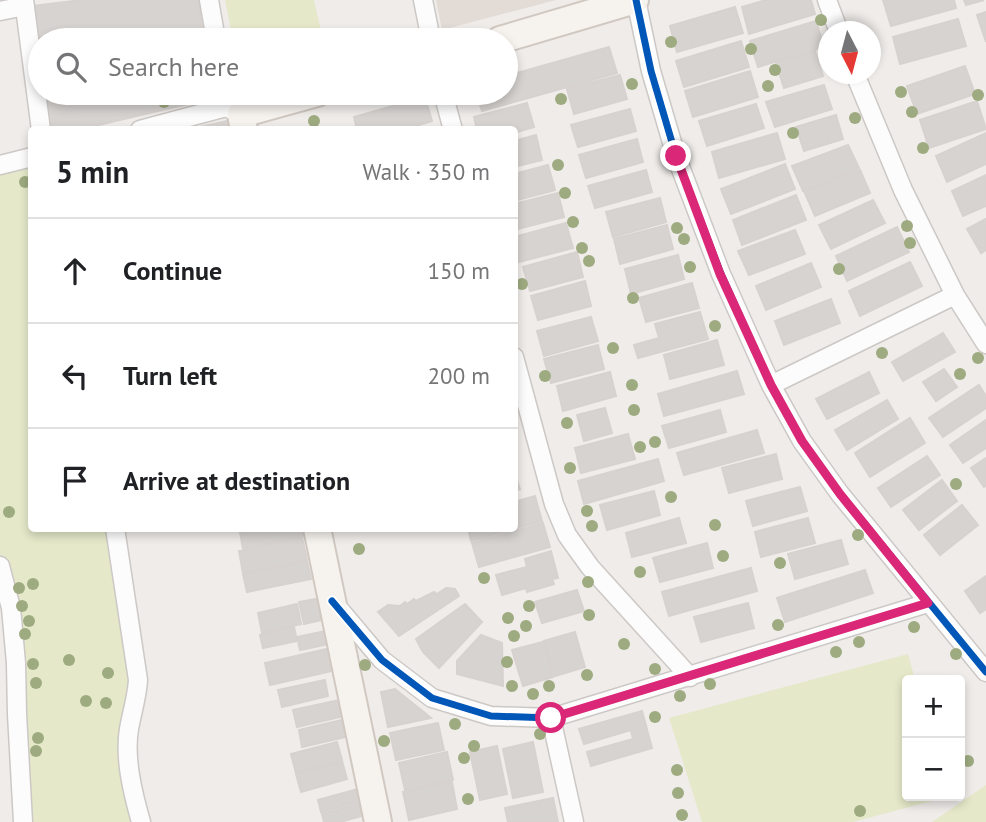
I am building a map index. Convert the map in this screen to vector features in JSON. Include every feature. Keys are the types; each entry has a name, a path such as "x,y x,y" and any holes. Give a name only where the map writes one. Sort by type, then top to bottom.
{"main road":[{"path":"518,35 636,0"},
{"path":"234,111 262,105"},
{"path":"318,532 377,822"}],"street":[{"path":"209,0 214,28"},
{"path":"423,0 428,28"},
{"path":"636,0 651,71 676,156 720,274 771,385 802,441 840,494 986,672"},
{"path":"827,0 835,21"},
{"path":"0,11 24,3 28,33"},
{"path":"859,84 903,190 955,295 986,344"},
{"path":"38,105 40,126"},
{"path":"446,105 452,126"},
{"path":"160,126 234,111"},
{"path":"0,165 28,158"},
{"path":"771,385 955,295"},
{"path":"518,372 554,504 567,535 590,567 690,677"},
{"path":"116,532 138,680 128,751 132,790 142,822"},
{"path":"0,566 11,608 16,663 23,822"},
{"path":"332,601 382,660 432,698 491,716 551,718 928,603"},
{"path":"0,698 17,714"},
{"path":"551,718 574,822"}],"shaded area":[{"path":"436,0 556,0 450,28 442,28"}],"green space":[{"path":"225,0 314,0 320,28 231,28"},
{"path":"28,158 28,532 115,532 138,680 129,730 141,822 23,822 0,566 0,165"},
{"path":"908,654 914,675 902,675 902,801 932,801 853,822 702,822 669,718"},
{"path":"986,785 986,822 932,822 965,801"}],"building":[{"path":"81,0 198,0 202,28 35,28 32,6"},
{"path":"766,0 811,0 815,14 749,34 742,7"},
{"path":"883,0 954,0 956,8 891,26"},
{"path":"964,0 984,0 966,5"},
{"path":"735,7 743,33 677,52 670,26"},
{"path":"986,12 986,42 977,15"},
{"path":"958,19 966,46 900,64 893,37"},
{"path":"816,21 818,28 818,49 758,67 750,41"},
{"path":"741,41 749,67 684,87 676,61"},
{"path":"609,47 617,73 518,101 518,73"},
{"path":"815,51 818,78 784,88 776,63"},
{"path":"965,66 975,94 917,114 907,86"},
{"path":"750,71 758,97 693,117 685,91"},
{"path":"620,75 627,99 574,114 567,89"},
{"path":"824,85 832,109 775,127 766,102"},
{"path":"977,101 986,129 929,148 920,120"},
{"path":"527,103 534,127 518,132 518,126 476,126 474,117"},
{"path":"756,104 764,128 707,146 699,121"},
{"path":"46,105 184,105 94,126 48,126"},
{"path":"397,105 427,105 432,121 415,126 356,126 354,117"},
{"path":"480,105 503,105 482,111"},
{"path":"630,109 636,131 578,147 571,125"},
{"path":"836,115 843,139 804,151 796,127"},
{"path":"227,121 228,126 204,126"},
{"path":"777,133 785,159 719,178 712,152"},
{"path":"986,133 986,164 947,182 936,156"},
{"path":"536,135 542,160 518,166 518,140"},
{"path":"637,139 643,162 586,178 579,155"},
{"path":"848,145 859,168 803,191 792,166"},
{"path":"785,164 795,189 731,214 721,189"},
{"path":"548,165 555,190 518,200 518,173"},
{"path":"646,170 652,192 595,208 588,186"},
{"path":"860,170 870,193 815,216 804,191"},
{"path":"986,175 986,206 963,216 952,191"},
{"path":"558,193 564,217 518,229 518,203"},
{"path":"796,195 806,220 742,245 733,220"},
{"path":"660,198 666,222 613,237 606,212"},
{"path":"873,200 885,223 831,249 819,225"},
{"path":"986,219 986,250 981,253 967,229"},
{"path":"566,223 573,248 519,262 518,236"},
{"path":"667,225 673,249 620,264 614,239"},
{"path":"897,227 909,252 847,281 836,256"},
{"path":"795,230 805,254 749,275 738,251"},
{"path":"577,252 583,277 530,291 523,267"},
{"path":"678,255 684,279 631,294 625,269"},
{"path":"910,262 922,286 860,316 849,291"},
{"path":"811,263 821,287 766,310 756,286"},
{"path":"585,281 591,306 538,320 531,296"},
{"path":"692,283 699,308 646,322 639,298"},
{"path":"831,299 840,323 784,345 775,321"},
{"path":"700,312 708,339 638,358 634,345 659,338 655,324"},
{"path":"591,317 598,341 544,356 537,331"},
{"path":"943,333 955,352 903,381 892,362"},
{"path":"717,340 724,365 670,379 664,355"},
{"path":"598,345 604,369 551,383 544,359"},
{"path":"944,369 957,387 936,401 923,382"},
{"path":"737,371 744,394 664,416 658,394"},
{"path":"610,372 616,396 563,411 557,386"},
{"path":"869,372 879,393 827,419 816,399"},
{"path":"979,385 986,396 986,408 943,437 929,418"},
{"path":"887,400 898,419 847,450 835,430"},
{"path":"605,408 612,433 584,441 577,415"},
{"path":"720,410 726,432 669,448 662,426"},
{"path":"910,418 925,443 870,477 855,453"},
{"path":"986,420 986,448 963,463 950,445"},
{"path":"757,430 764,453 684,475 677,453"},
{"path":"628,434 635,459 581,473 575,448"},
{"path":"776,454 782,479 729,493 722,468"},
{"path":"927,456 940,475 891,507 878,488"},
{"path":"986,458 986,485 984,487 971,468"},
{"path":"658,459 664,481 584,504 578,481"},
{"path":"942,480 957,501 919,530 903,510"},
{"path":"800,487 807,511 753,526 746,501"},
{"path":"654,491 660,515 607,530 600,505"},
{"path":"535,496 542,521 518,528 518,501"},
{"path":"962,505 978,525 940,555 924,535"},
{"path":"679,518 686,543 632,557 626,533"},
{"path":"808,518 815,543 761,557 755,532"},
{"path":"543,523 550,547 479,567 472,543"},
{"path":"240,532 303,532 304,536 243,549"},
{"path":"469,532 503,532 471,541"},
{"path":"302,537 307,560 243,573 239,551"},
{"path":"841,540 848,564 795,579 788,554"},
{"path":"707,543 713,568 660,582 653,558"},
{"path":"551,551 558,578 552,579 554,584 527,592 526,588 502,595 496,575 527,567 525,559"},
{"path":"307,561 311,579 247,592 243,574"},
{"path":"751,568 757,591 669,616 662,592"},
{"path":"865,570 873,593 785,622 777,598"},
{"path":"986,576 986,609 980,613 965,591"},
{"path":"446,588 455,589 459,596 399,636 378,612 388,605 400,606 405,602 407,604 434,592 437,594"},
{"path":"577,590 584,611 542,623 535,602"},
{"path":"321,598 326,619 304,624 299,602"},
{"path":"748,603 754,628 701,642 694,617"},
{"path":"297,604 301,624 262,633 258,613"},
{"path":"465,604 482,622 439,668 423,652 416,639"},
{"path":"294,627 297,641 263,648 260,635"},
{"path":"326,631 329,644 300,650 297,637"},
{"path":"575,632 585,667 555,676 544,641"},
{"path":"481,635 502,643 503,686 457,674 457,661"},
{"path":"543,642 553,677 523,686 512,650"},
{"path":"331,648 336,670 270,685 265,663"},
{"path":"325,680 328,696 282,707 278,690"},
{"path":"395,689 431,718 388,727 381,692"},
{"path":"340,700 344,716 297,727 293,710"},
{"path":"642,711 652,748 591,766 587,752 633,739 631,730 584,744 579,729"},
{"path":"346,719 350,736 302,747 299,730"},
{"path":"438,723 444,750 396,760 390,733"},
{"path":"337,742 342,760 296,773 291,754"},
{"path":"533,742 543,792 513,798 503,749"},
{"path":"497,746 507,794 480,800 470,752"},
{"path":"447,752 453,780 405,790 399,763"},
{"path":"342,761 347,779 301,792 296,774"},
{"path":"452,782 457,809 409,820 403,792"},
{"path":"358,789 361,801 321,812 318,800"},
{"path":"553,798 558,822 508,822 505,808"},
{"path":"362,803 365,815 340,822 324,822 322,814"}],"cycle path":[{"path":"636,0 651,71 676,156 721,274 771,385 802,441 840,494 986,672"},
{"path":"332,601 382,660 432,698 491,716 551,718 928,603"}],"route":[{"path":"551,718 928,603 840,494 802,441 771,385 720,274 676,156"}]}
